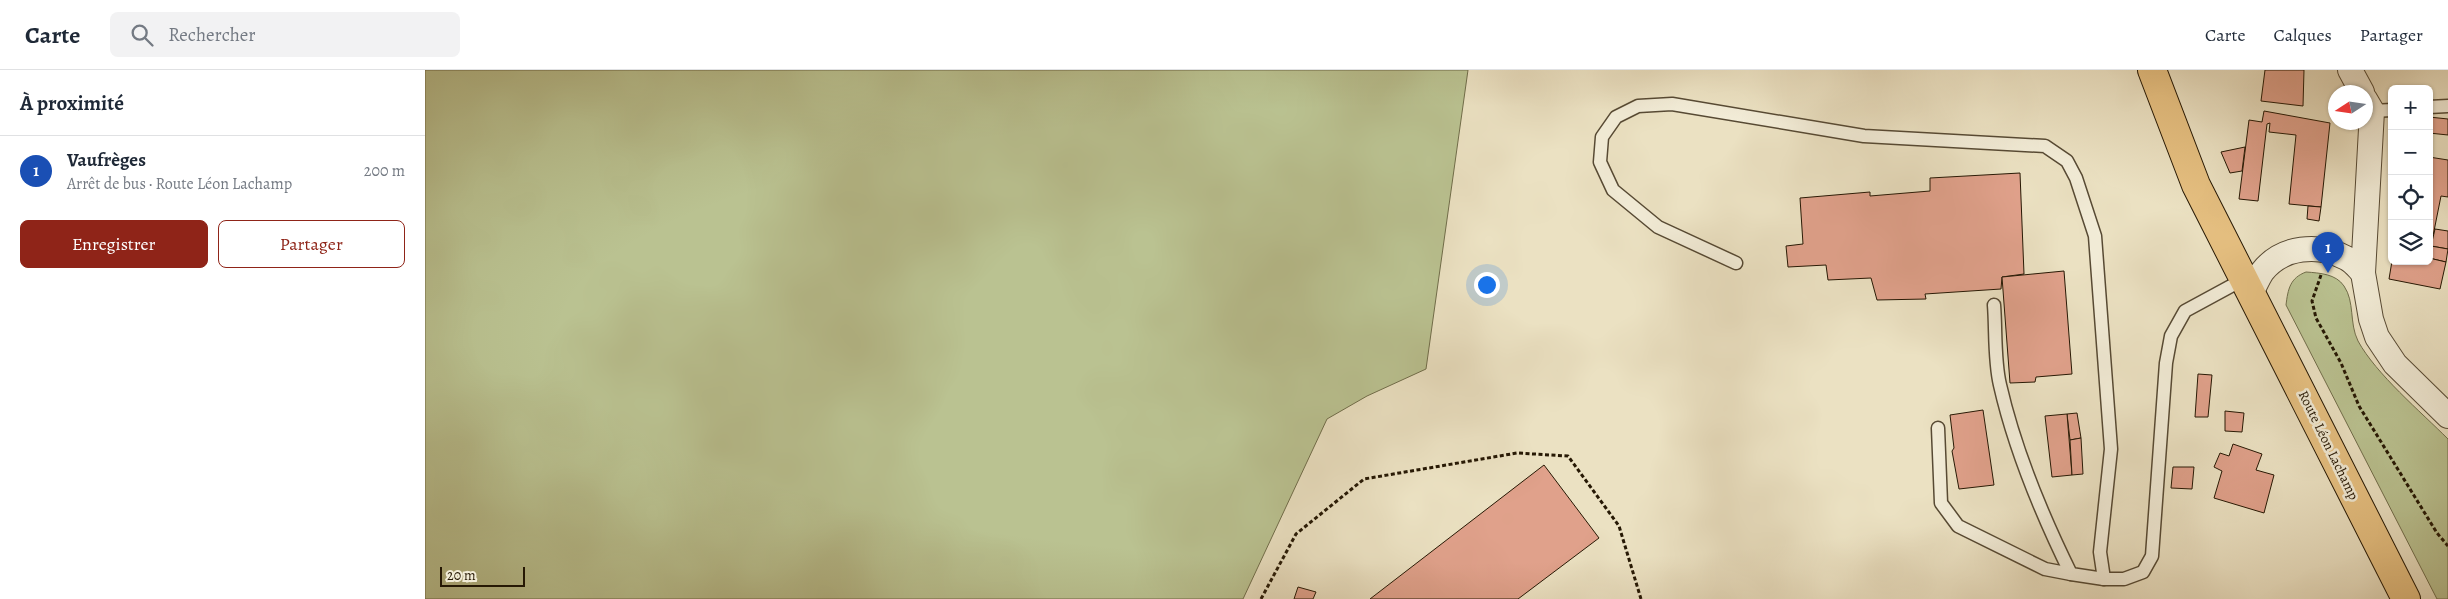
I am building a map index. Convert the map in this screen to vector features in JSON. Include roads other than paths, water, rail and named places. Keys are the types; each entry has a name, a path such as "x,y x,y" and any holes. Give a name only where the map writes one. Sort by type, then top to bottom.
{"main road":[{"name":"Route Léon Lachamp","path":"2152,70 2196,185 2406,599"}],"street":[{"path":"2350,70 2360,85"},
{"path":"2371,130 2363,273 2371,318 2377,337 2395,364 2448,416"},
{"path":"2248,286 2274,260 2290,251 2311,248 2329,251 2348,258 2363,273"}],"lane":[{"path":"1736,262 1658,227 1613,190 1600,162 1602,137 1616,117 1638,106 1672,104 1864,136 2045,146 2067,161 2076,178 2095,236 2111,449 2100,552 2104,579"},
{"path":"2433,107 2448,106"},
{"path":"1938,428 1941,503 1958,526 2045,570 2104,579 2123,579 2143,572 2152,556 2166,363 2171,336 2185,311 2248,286"},
{"path":"1994,305 1999,383 2029,479 2043,516 2071,574"}],"place":[{"name":"Vaufrèges","path":"2328,273"}]}
